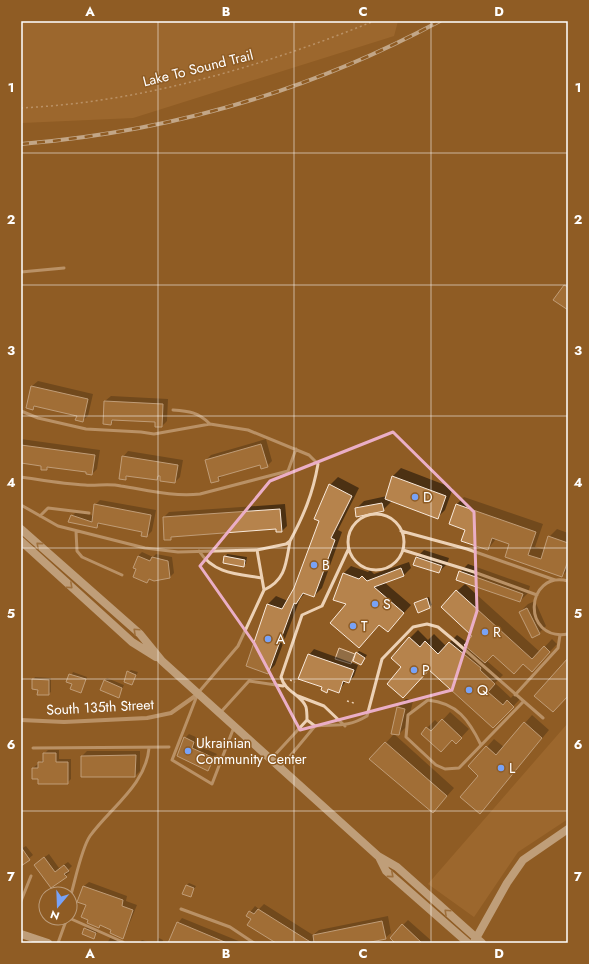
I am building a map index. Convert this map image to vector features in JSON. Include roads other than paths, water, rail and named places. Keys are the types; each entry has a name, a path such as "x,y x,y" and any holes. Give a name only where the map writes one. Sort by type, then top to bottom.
{"main road":[{"path":"21,530 140,634 162,661 378,856 397,866 477,941 507,883 523,860 568,829"},
{"path":"21,541 132,642 162,661"},
{"path":"378,856 386,871 468,943"},
{"path":"21,934 48,943"}],"street":[{"name":"South 135th Street","path":"21,720 64,722 146,718 171,713 198,693"}],"lane":[{"path":"21,272 64,268"},
{"path":"173,410 192,412 202,416 210,424"},
{"path":"21,412 38,418 86,429 154,434 210,424 254,431 296,449 313,458 318,464 312,497 290,541 286,561 279,581 264,590 238,646 198,693 172,760 212,784 234,726"},
{"path":"21,477 86,485 99,484 121,486 149,492 190,495 200,494 288,471 296,449"},
{"path":"21,505 58,526 145,548 178,552 257,550 286,544 290,541"},
{"path":"40,516 48,508 89,513"},
{"path":"283,686 281,677 302,615 322,606 348,550 348,537 351,528 364,517 381,515 397,523 402,530 404,544 403,550 393,565 385,569 376,571 358,565 348,550"},
{"path":"402,530 467,549 555,580 568,581"},
{"path":"76,531 77,551 82,557 122,575"},
{"path":"257,550 264,590"},
{"path":"403,550 474,572 537,595"},
{"path":"199,551 205,560 220,571 262,578"},
{"path":"555,580 541,588 534,603 534,612 537,621 543,628 560,635 568,634"},
{"path":"307,720 315,726 345,726 355,724 367,716 382,659 413,628 427,624 438,627 515,695 544,718"},
{"path":"515,695 558,648 560,635"},
{"path":"220,713 249,681 283,686 297,696 306,706 307,720 271,759"},
{"path":"297,696 324,706 345,726"},
{"path":"481,745 472,726 453,707 441,701 428,700 408,715 406,737 436,765 445,769 459,768 524,702"},
{"path":"281,767 315,726"},
{"path":"34,748 169,747"},
{"path":"74,886 87,841 139,778 147,762 149,748"},
{"path":"21,901 31,876"},
{"path":"181,908 230,927 254,943"},
{"path":"78,922 123,942"},
{"path":"58,943 65,926"}],"railway":[{"path":"21,144 130,130 237,104 289,88 340,68 391,46 440,21"}],"place":[{"name":"D","path":"415,497"},
{"name":"B","path":"314,565"},
{"name":"S","path":"375,604"},
{"name":"T","path":"353,626"},
{"name":"R","path":"485,632"},
{"name":"A","path":"268,639"},
{"name":"P","path":"414,670"},
{"name":"Q","path":"469,690"},
{"name":"Ukrainian Community Center","path":"188,751"},
{"name":"L","path":"501,768"}]}
